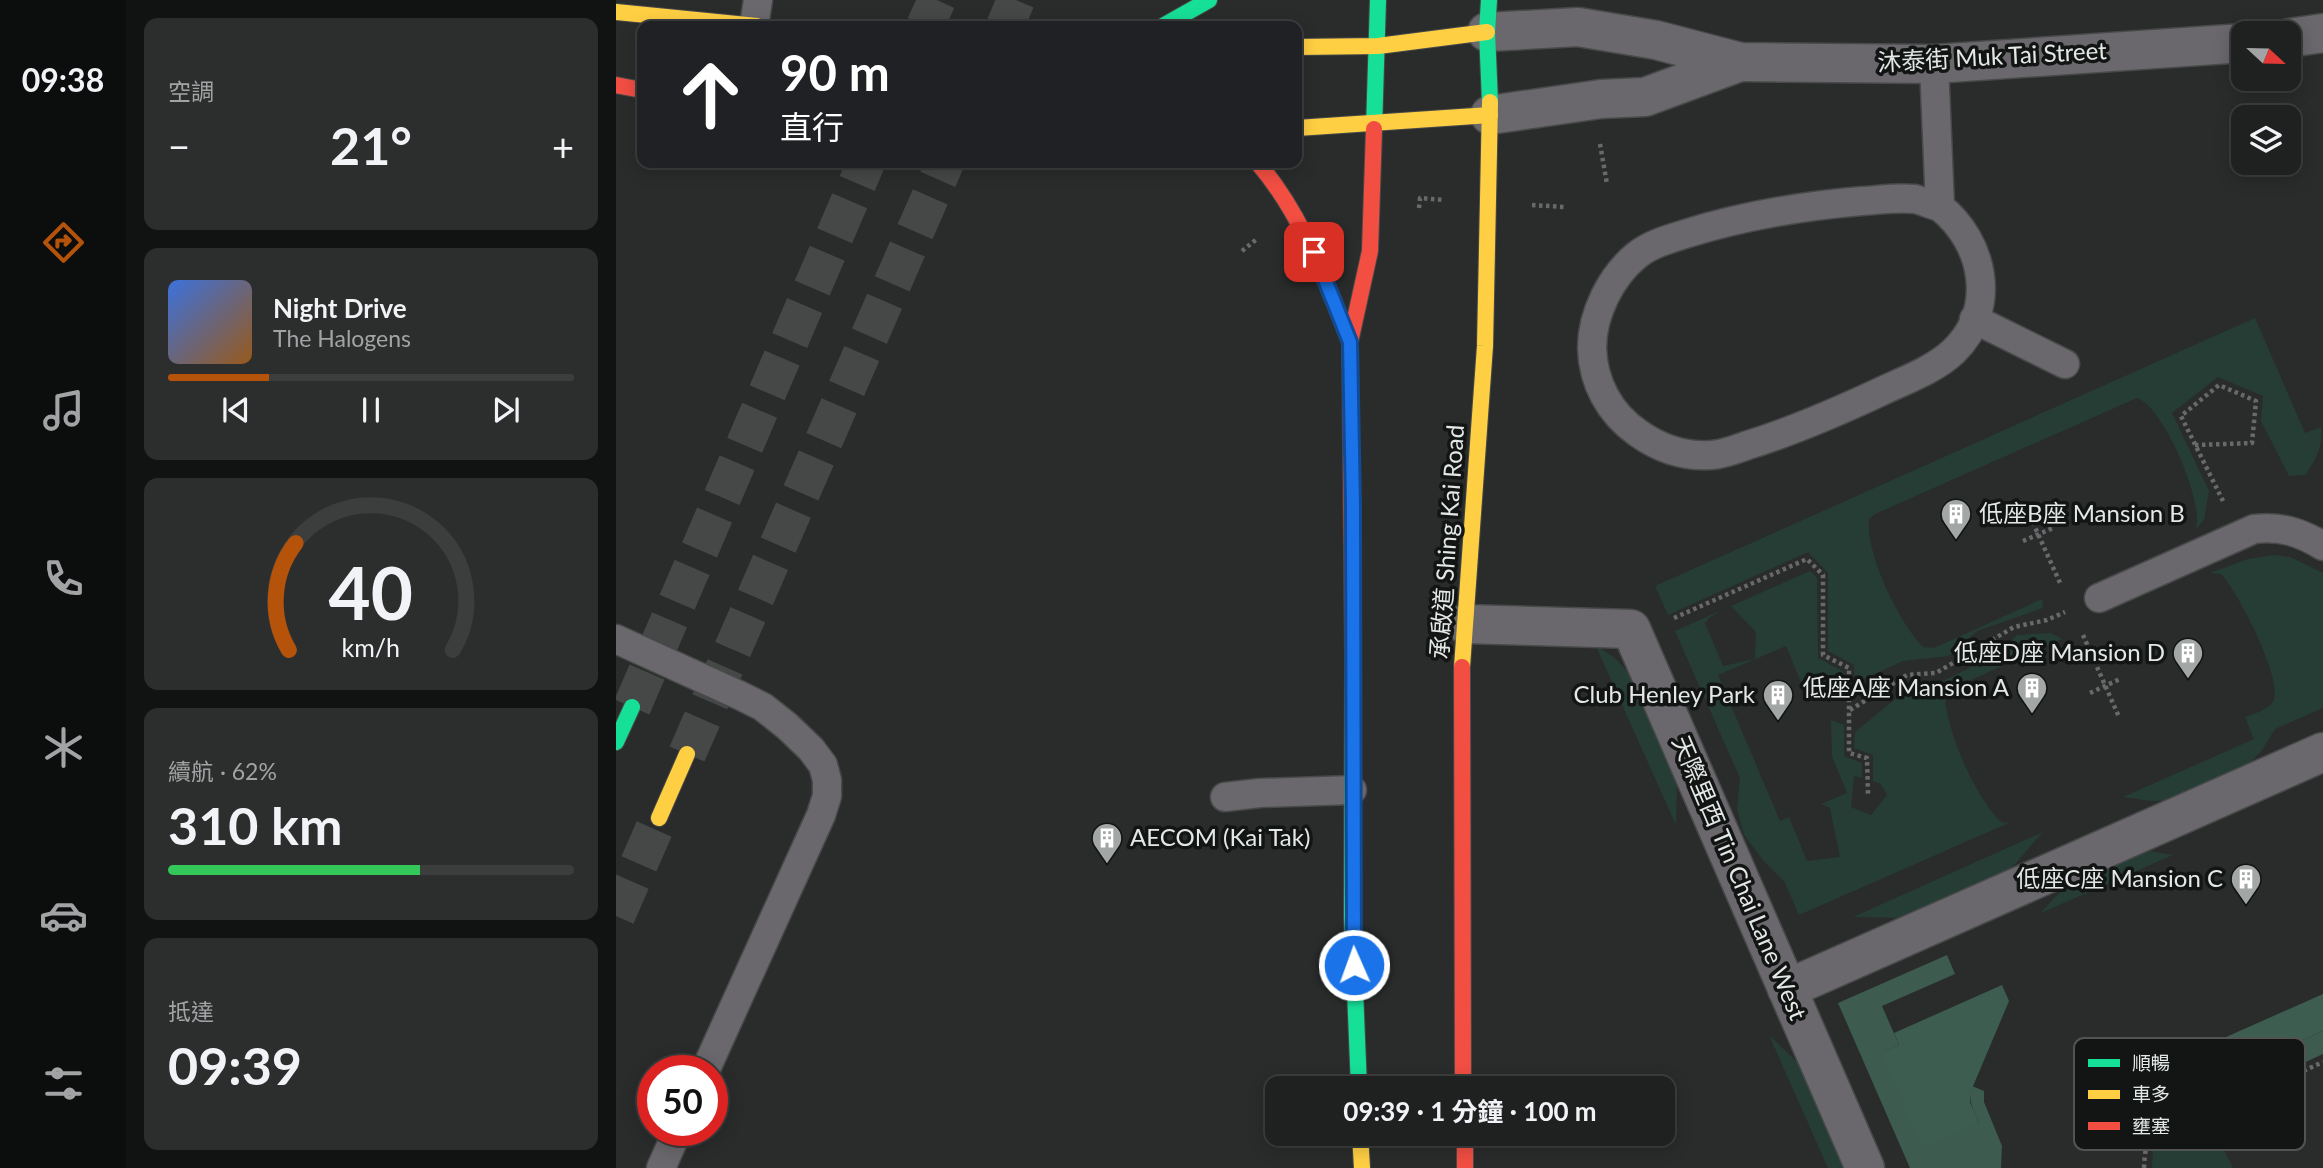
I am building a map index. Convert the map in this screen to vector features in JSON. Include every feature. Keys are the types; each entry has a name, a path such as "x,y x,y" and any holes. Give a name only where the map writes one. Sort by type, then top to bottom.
{"main road":[{"path":"1172,21 1209,0"},
{"path":"1359,1076 1352,916 1353,505 1350,342 1370,251 1378,0"},
{"path":"616,12 705,21"},
{"path":"1302,47 1378,46 1488,16"},
{"name":"承啟道 Shing Kai Road","path":"1464,1076 1461,678 1485,346 1490,115 1488,16"},
{"path":"616,85 637,89"},
{"path":"1302,128 1490,115"},
{"path":"1262,168 1281,189 1301,221 1350,342"},
{"path":"616,742 632,707"},
{"path":"659,818 687,754"},
{"path":"1361,1146 1362,1168"},
{"path":"1465,1146 1465,1168"}],"street":[{"name":"沐泰街 Muk Tai Street","path":"1488,16 1656,40 1740,62 1934,64 2231,44"},
{"path":"2301,36 2323,33"},
{"name":"沐泰街 Muk Tai Street","path":"1490,115 1601,99 1645,97 1740,62"},
{"path":"1465,624 1632,629 1635,636"},
{"name":"天際里西 Tin Chai Lane West","path":"1635,636 1865,1168"},
{"path":"1787,989 2323,752"}],"lane":[{"path":"756,21 758,0"},
{"path":"1934,64 1940,207"},
{"path":"1914,199 1940,207 1965,233 1979,265 1979,302 1974,319 1956,349 1919,374 1823,418 1715,455 1673,451 1654,443 1620,418 1598,383 1592,342 1602,303 1623,269 1638,255 1662,241 1764,214 1825,204 1914,199"},
{"path":"1974,319 2065,364"},
{"path":"2099,598 2254,529 2271,527 2289,530 2305,535 2323,547"},
{"path":"616,639 763,707 811,749 823,765 827,779 827,796 821,815 712,1055"},
{"path":"1224,797 1352,790"},
{"path":"662,1168 671,1146"}],"path":[{"path":"1599,139 1607,184"},
{"path":"2195,444 2252,443 2256,401 2219,385 2181,415 2195,444 2239,534"},
{"path":"2023,541 2053,528"},
{"path":"1635,636 1807,559 1823,575 1823,655 1849,668 1849,752 1867,758 1868,794"},
{"path":"1849,710 1906,675 1936,673 2014,627 2047,620 2099,598"},
{"path":"2090,693 2120,679"},
{"path":"2305,1070 2323,1062"},
{"path":"2144,1168 2146,1150"}],"shaded area":[{"path":"2255,318 2305,433 2321,427 2318,453 2305,475 2289,476 2261,421 2263,396 2218,377 2172,413 2209,491 2204,520 2195,530 2195,500 2180,457 2158,418 2147,404 2137,398 1869,519 1872,550 1886,587 1904,622 1923,647 1934,648 2042,599 2043,608 1977,631 1949,656 1903,661 1855,683 1854,665 1828,651 1828,573 1808,552 1668,615 1655,586"},
{"path":"2274,555 2290,557 2323,573 2323,708 2275,729 2262,750 2243,770 2183,800 2151,801 2123,797 2254,739 2245,717 2273,702 2275,691 2272,676 2258,636 2238,598 2221,574 2210,573 2248,559"},
{"path":"1810,571 1817,578 1818,658 1844,672 1844,696 1831,702 1830,687 1816,681 1803,687 1786,646 1718,675 1780,821 1789,817 1807,861 1840,857 1830,808 1821,804 1847,793 1832,756 1831,720 1844,725 1844,756 1862,763 1862,778 1854,776 1851,807 1871,815 1887,795 1881,784 1873,781 1873,755 1854,748 1855,732 1910,687 1924,690 1994,656 2017,635 2051,633 2062,639 1951,689 1945,697 1951,728 1972,780 2000,821 2011,822 1799,915 1784,881 1744,835 1737,809 1740,778 1675,631 1722,610 1705,623 1723,666 1755,659 1756,632 1731,606"},
{"path":"1595,644 1617,660 1642,687 1670,756 1677,785 1676,825"},
{"path":"2043,832 2015,864 1985,890 1902,918 1853,917"},
{"path":"2149,851 2173,855 2041,913 2064,889 2089,871 2117,858"},
{"path":"1947,955 1955,974 1882,1006 1899,1045 1882,1053 1979,1124 1970,1096 1972,1086 1984,1091 1984,1102 2002,1146 2001,1168 1910,1168 1838,1003"},
{"path":"2002,985 2009,1001 1971,1091 1970,1102 1979,1124 1923,1148 1881,1053 1899,1045 1894,1033"},
{"path":"2323,994 2323,1031 2305,1039 2224,1038"},
{"path":"2323,1031 2323,1054 2305,1062 2305,1039"},
{"path":"1769,1035 1797,1062 1810,1080 1850,1168 1828,1168"},
{"path":"2153,1150 2224,1150 2233,1168 2152,1168"}],"tunnel":[{"path":"927,21 937,0"},
{"path":"1007,21 1016,0"},
{"path":"632,707 864,168"},
{"path":"687,754 943,168"},
{"path":"616,916 659,818"}],"traffic: fast":[{"path":"1172,21 1209,0"},
{"path":"1374,129 1378,0"},
{"path":"1489,0 1487,32 1490,102"},
{"path":"1353,658 1352,916 1359,1076"},
{"path":"616,742 632,707"}],"traffic: slow":[{"path":"616,12 707,21"},
{"path":"1302,47 1378,46 1487,32"},
{"path":"1462,667 1485,346 1490,102"},
{"path":"1302,128 1490,115"},
{"path":"659,818 687,754"},
{"path":"1361,1146 1362,1168"}],"traffic: jam":[{"path":"616,85 637,89"},
{"path":"1353,658 1350,342 1370,251 1374,129"},
{"path":"1262,168 1300,226 1350,342"},
{"path":"1462,667 1463,1076"},
{"path":"1465,1146 1465,1168"}],"place":[{"name":"低座B座 Mansion B","path":"1956,541"},
{"name":"低座D座 Mansion D","path":"2188,680"},
{"name":"低座A座 Mansion A","path":"2032,715"},
{"name":"Club Henley Park","path":"1778,722"},
{"name":"AECOM (Kai Tak)","path":"1107,865"},
{"name":"低座C座 Mansion C","path":"2246,906"}],"route":[{"path":"1314,252 1350,342 1354,965"}]}
